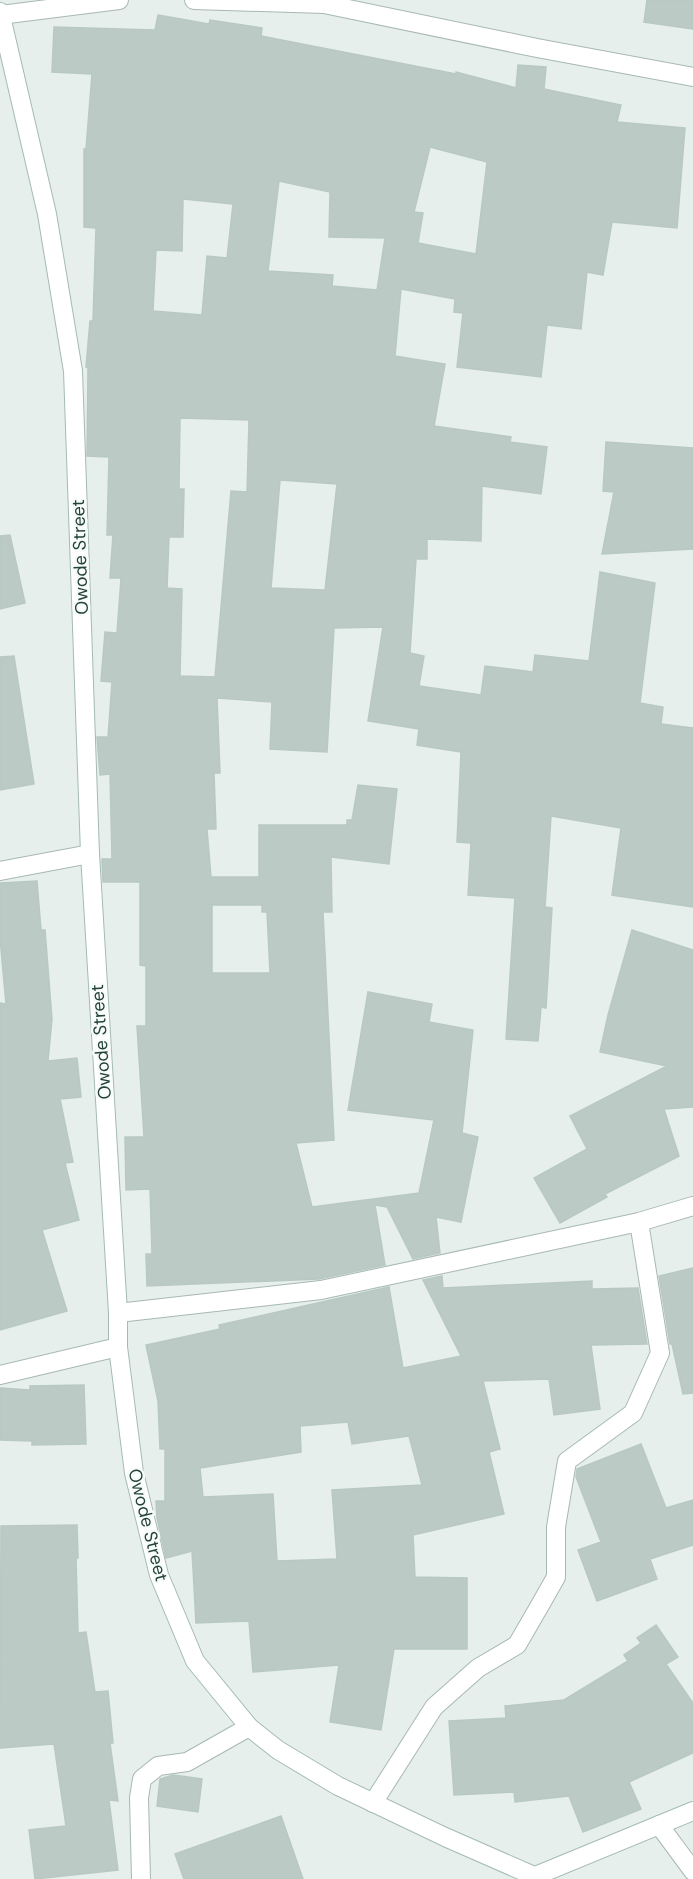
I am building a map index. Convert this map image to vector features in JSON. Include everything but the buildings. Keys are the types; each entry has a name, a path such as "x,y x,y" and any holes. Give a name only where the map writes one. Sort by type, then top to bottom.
{"street":[{"path":"0,14 119,0"},
{"path":"195,0 324,4 537,48 693,77"},
{"name":"Owode Street","path":"0,14 47,214 73,371 90,854 118,1313 118,1347 134,1473 159,1575 195,1660 249,1727 278,1750 338,1786 531,1878"},
{"path":"0,871 90,854"},
{"path":"118,1313 321,1290 639,1222 693,1206"},
{"path":"373,1803 434,1707 478,1668 517,1645 556,1577 556,1527 567,1461 633,1413 660,1353 639,1222"},
{"path":"0,1375 118,1347"},
{"path":"141,1879 139,1798 142,1779 158,1766 187,1762 249,1727"},
{"path":"531,1878 693,1811"},
{"path":"659,1825 693,1871"}]}
